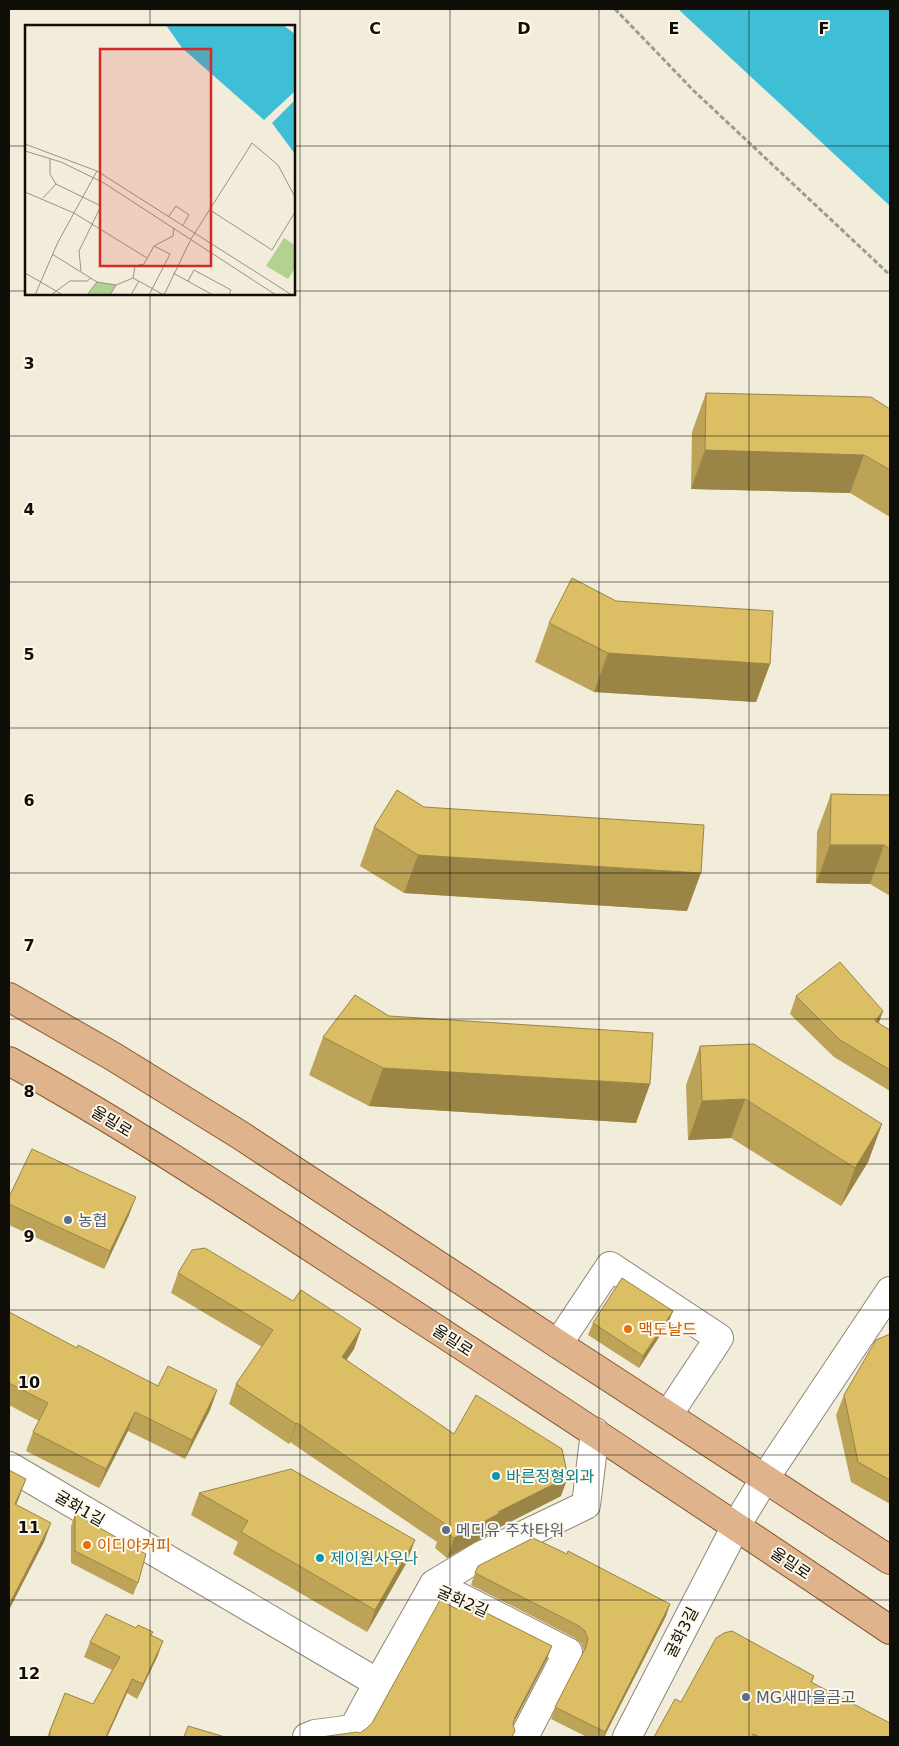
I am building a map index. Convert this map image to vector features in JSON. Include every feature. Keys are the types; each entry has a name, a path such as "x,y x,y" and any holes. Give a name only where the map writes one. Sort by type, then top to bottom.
{"main road":[{"path":"9,997 114,1057 240,1135 890,1560"},
{"name":"울밀로","path":"9,1062 133,1133 595,1432 890,1630"}],"street":[{"path":"558,1344 610,1266 719,1338 668,1415"},
{"name":"굴화3길","path":"627,1737 736,1526 764,1478 889,1294"},
{"path":"434,1584 482,1555 586,1505 595,1432"},
{"name":"굴화1길","path":"9,1466 378,1683"},
{"name":"굴화2길","path":"307,1737 315,1734 354,1729 434,1584 568,1652 524,1737"}],"path":[{"path":"615,9 694,91 890,275"}],"water":[{"path":"678,9 890,9 890,206"}],"building":[{"path":"706,393 871,397 890,409 890,470 864,455 705,450"},
{"path":"572,578 616,601 773,611 770,664 608,653 549,623"},
{"path":"397,790 424,807 704,825 701,873 418,855 374,827"},
{"path":"831,794 890,795 890,849 884,845 830,845"},
{"path":"840,962 883,1011 875,1021 890,1030 890,1070 840,1040 796,996"},
{"path":"355,995 389,1016 653,1033 650,1084 383,1068 323,1037"},
{"path":"754,1044 882,1124 855,1168 745,1099 702,1101 700,1046"},
{"name":"농협","path":"32,1149 136,1197 110,1251 9,1204 9,1197"},
{"path":"205,1248 293,1301 301,1290 361,1329 342,1357 454,1434 476,1395 562,1449 568,1477 498,1512 500,1513 454,1538 442,1528 445,1524 297,1423 236,1384 273,1330 178,1273 192,1250"},
{"name":"맥도날드","path":"622,1278 673,1311 643,1356 593,1323"},
{"path":"9,1312 77,1348 78,1345 158,1386 168,1366 217,1390 192,1440 135,1412 106,1469 33,1432 48,1403 9,1383"},
{"path":"890,1334 890,1480 858,1462 844,1395 876,1340"},
{"name":"제이원사우나","path":"291,1469 415,1540 375,1610 241,1532 248,1521 199,1493"},
{"path":"9,1470 26,1479 15,1504 51,1523 9,1605"},
{"path":"75,1514 146,1554 138,1583 75,1551"},
{"path":"533,1538 567,1554 568,1551 670,1604 605,1732 555,1707 586,1647 588,1639 585,1631 579,1626 475,1573 478,1566"},
{"path":"440,1600 457,1609 461,1600 552,1646 515,1717 513,1724 515,1731 512,1737 321,1737 360,1733 372,1723"},
{"path":"106,1614 136,1628 138,1625 153,1632 151,1635 163,1641 143,1684 132,1679 106,1737 50,1737 50,1731 65,1693 93,1704 120,1657 90,1642"},
{"path":"732,1631 814,1676 811,1682 890,1723 890,1737 760,1737 753,1734 751,1737 654,1737 675,1699 681,1702 716,1638"},
{"path":"188,1726 225,1737 184,1737"}],"place":[{"name":"농협","path":"68,1220"},
{"name":"맥도날드","path":"628,1329"},
{"name":"바른정형외과","path":"496,1476"},
{"name":"메디유 주차타워","path":"446,1530"},
{"name":"이디야커피","path":"87,1545"},
{"name":"제이원사우나","path":"320,1558"},
{"name":"MG새마을금고","path":"746,1697"}]}
